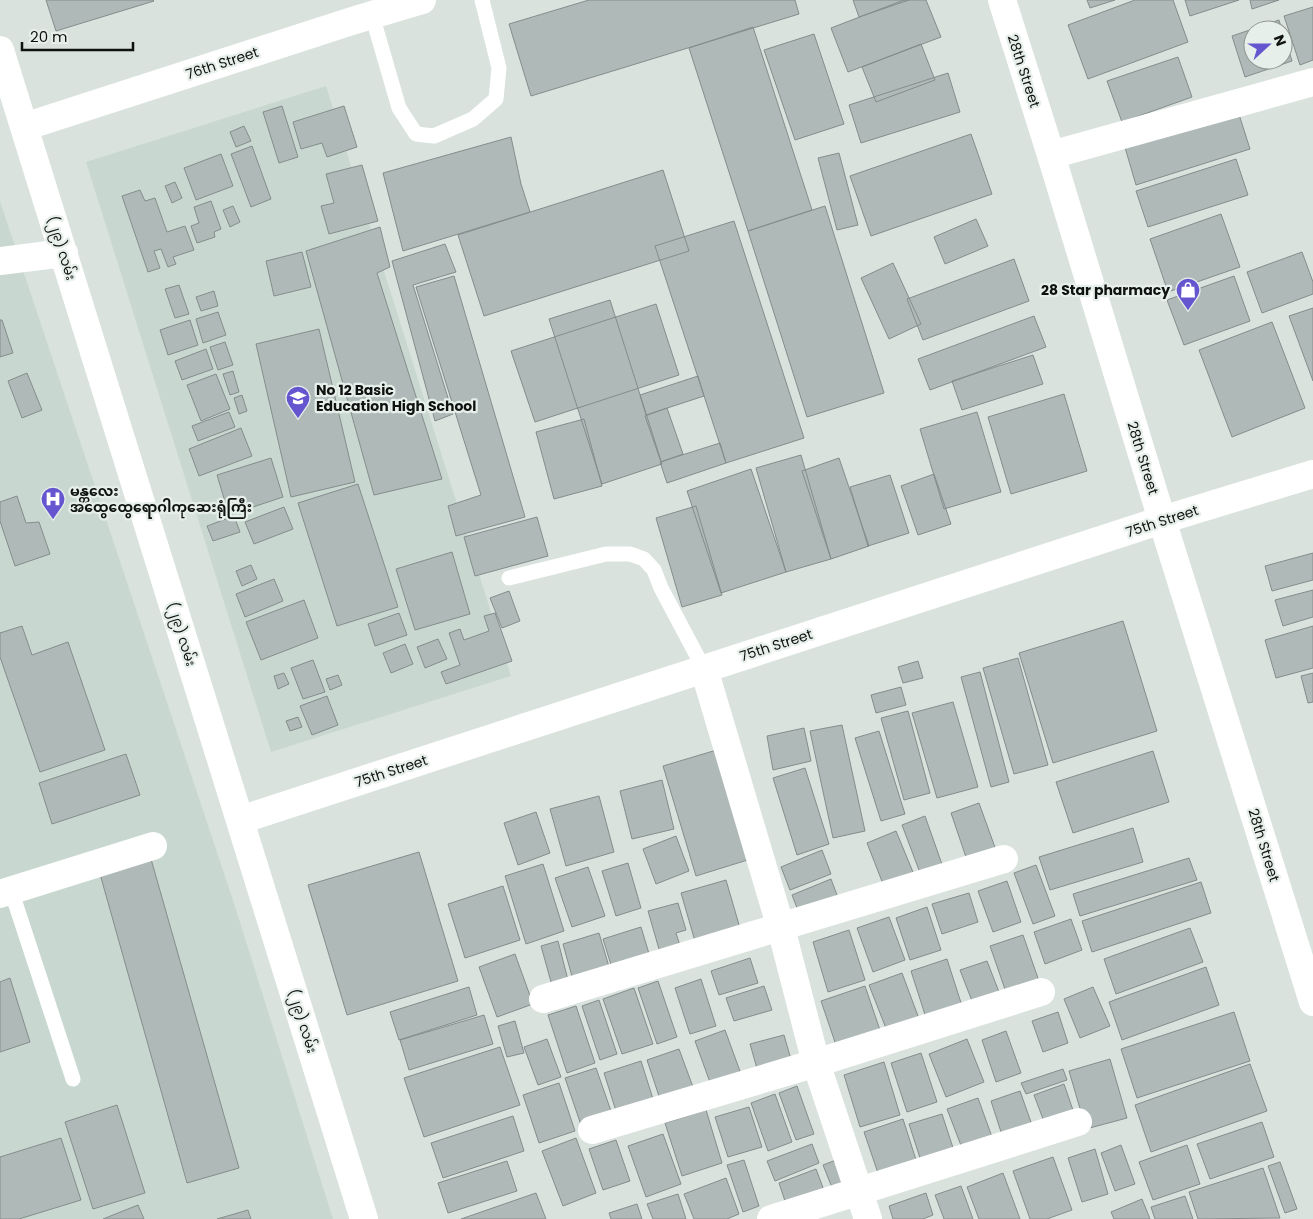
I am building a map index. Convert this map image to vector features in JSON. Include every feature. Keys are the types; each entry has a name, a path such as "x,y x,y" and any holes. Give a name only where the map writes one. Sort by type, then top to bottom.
{"street":[{"name":"76th Street","path":"24,127 357,12 422,0"},
{"name":"28th Street","path":"1002,0 1313,1002"},
{"name":"(၂၉) လမ်း","path":"0,50 364,1219"},
{"path":"1051,155 1313,82"},
{"path":"0,261 64,253"},
{"name":"75th Street","path":"240,820 1162,520 1313,474"},
{"path":"704,669 781,928 816,1063 868,1219"},
{"path":"5,892 153,846"},
{"path":"543,1000 1004,859"},
{"path":"592,1130 816,1063 1041,992"},
{"path":"771,1219 1078,1122"}],"lane":[{"path":"357,12 400,108 416,134 434,136 473,119 496,99 499,68 482,0"},
{"path":"509,578 606,554 630,554 644,559 654,570 661,588 704,669"},
{"path":"5,892 73,1078"}],"shaded area":[{"name":"No 12 Basic Education High School","path":"326,86 511,676 271,752 86,162"},
{"name":"မန္တလေး အထွေထွေရောဂါကုဆေးရုံကြီး","path":"0,201 233,900 333,1219 0,1219"}],"building":[{"path":"46,0 153,0 154,1 56,31"},
{"path":"589,0 795,0 799,14 531,96 509,24"},
{"path":"853,0 909,0 859,17"},
{"path":"904,0 926,0 941,37 848,72 831,28"},
{"path":"1087,0 1115,0 1090,8"},
{"path":"1135,0 1173,0 1188,42 1088,79 1068,25"},
{"path":"1185,0 1239,0 1190,16"},
{"path":"1250,0 1279,0 1252,9"},
{"path":"1313,7 1313,60 1300,65 1293,44 1293,20 1285,20 1284,16"},
{"path":"753,27 812,210 748,231 689,48"},
{"path":"1243,32 1243,70 1266,70 1245,77 1232,36"},
{"path":"814,34 844,124 795,140 764,50"},
{"path":"921,44 935,80 876,102 862,67"},
{"path":"1178,57 1192,97 1122,122 1107,81"},
{"path":"948,73 960,112 861,143 849,105"},
{"path":"282,106 298,157 279,163 263,112"},
{"path":"344,106 357,147 327,157 322,143 301,149 293,122"},
{"path":"1237,108 1250,149 1136,185 1124,144"},
{"path":"244,126 251,141 236,147 230,132"},
{"path":"971,134 992,194 871,236 850,176"},
{"path":"511,137 521,184 530,212 403,251 383,173"},
{"path":"252,146 271,199 251,207 231,154"},
{"path":"839,153 858,225 837,230 818,158"},
{"path":"221,154 233,186 196,200 184,168"},
{"path":"1236,159 1248,195 1148,227 1136,191"},
{"path":"362,165 378,221 329,234 321,206 334,203 326,174"},
{"path":"663,170 689,251 484,316 458,235"},
{"path":"175,182 182,198 172,203 165,186"},
{"path":"140,190 145,201 155,198 167,232 185,226 194,250 173,257 176,264 168,267 161,249 154,251 160,268 148,272 122,196"},
{"path":"211,201 221,229 214,232 215,237 197,243 191,226 199,223 194,207"},
{"path":"233,206 240,222 230,227 223,210"},
{"path":"825,206 884,393 807,417 748,231"},
{"path":"1221,214 1240,267 1168,292 1150,239"},
{"path":"976,219 988,246 945,264 934,237"},
{"path":"734,221 804,438 726,463 655,246"},
{"path":"380,227 390,267 377,273 442,479 374,495 306,251"},
{"path":"445,244 456,272 413,285 453,414 435,421 392,261"},
{"path":"302,252 311,287 274,296 266,261"},
{"path":"1302,252 1313,282 1313,294 1262,313 1247,272"},
{"path":"1014,259 1029,301 923,340 907,299"},
{"path":"893,263 921,324 889,339 861,278"},
{"path":"454,276 525,517 456,536 448,506 481,495 416,287"},
{"path":"1234,276 1250,321 1184,345 1167,300"},
{"path":"179,285 189,314 175,318 165,289"},
{"path":"214,291 218,306 201,311 196,297"},
{"path":"610,300 662,464 602,484 549,319"},
{"path":"656,304 679,375 535,422 511,351"},
{"path":"1313,308 1313,381 1289,316"},
{"path":"218,312 226,335 203,343 196,319"},
{"path":"1034,316 1046,347 930,390 918,359"},
{"path":"0,320 2,320 13,353 0,357"},
{"path":"190,320 198,345 168,355 160,330"},
{"path":"1272,322 1305,408 1232,437 1199,350"},
{"path":"319,329 355,482 291,497 256,344"},
{"path":"225,342 233,365 218,370 210,347"},
{"path":"206,349 213,369 182,380 175,361"},
{"path":"1033,355 1043,384 962,410 952,381"},
{"path":"233,371 239,392 230,395 223,374"},
{"path":"27,373 42,410 22,418 8,381"},
{"path":"216,374 230,409 201,421 187,385"},
{"path":"698,376 704,396 646,415 640,395"},
{"path":"1064,394 1087,471 1011,494 988,417"},
{"path":"242,395 247,411 239,414 234,398"},
{"path":"667,408 683,454 661,462 645,416"},
{"path":"229,412 235,427 198,441 192,426"},
{"path":"977,412 1001,492 944,509 920,429"},
{"path":"584,419 602,486 554,499 536,432"},
{"path":"241,428 252,456 199,476 189,449"},
{"path":"720,443 726,463 667,483 660,462"},
{"path":"801,455 831,559 786,572 756,468"},
{"path":"271,458 283,497 229,515 217,475"},
{"path":"839,458 869,546 831,559 802,471"},
{"path":"751,469 786,572 721,593 687,491"},
{"path":"934,474 951,524 918,535 901,486"},
{"path":"890,475 909,533 868,546 850,487"},
{"path":"358,484 398,607 337,626 298,503"},
{"path":"17,496 26,523 39,522 50,554 15,566 0,521 0,502"},
{"path":"696,506 722,595 682,607 656,518"},
{"path":"284,507 293,529 254,544 245,522"},
{"path":"234,516 240,532 213,541 207,526"},
{"path":"537,517 548,556 475,576 464,537"},
{"path":"452,552 470,614 415,630 396,569"},
{"path":"1313,553 1313,580 1272,591 1265,566"},
{"path":"251,565 257,579 242,586 236,571"},
{"path":"274,579 283,601 245,617 236,594"},
{"path":"1313,590 1313,617 1283,626 1275,600"},
{"path":"509,591 520,621 502,628 490,598"},
{"path":"304,600 318,638 261,660 246,622"},
{"path":"399,613 407,635 375,646 368,624"},
{"path":"495,613 512,661 446,684 441,672 460,665 449,633 460,629 464,640 489,631 484,616"},
{"path":"1123,621 1157,731 1053,763 1019,653"},
{"path":"22,626 32,655 68,642 105,750 40,772 0,657 0,633"},
{"path":"1313,626 1313,668 1276,678 1265,640"},
{"path":"438,639 447,659 425,668 417,647"},
{"path":"405,644 413,664 391,673 383,653"},
{"path":"1018,658 1048,765 1014,774 983,668"},
{"path":"313,660 325,692 303,699 291,668"},
{"path":"918,661 923,678 903,683 898,667"},
{"path":"980,672 1009,782 991,787 961,677"},
{"path":"284,673 289,684 278,689 274,676"},
{"path":"1313,673 1313,702 1308,703 1301,676"},
{"path":"338,675 342,685 330,690 326,679"},
{"path":"901,687 906,705 876,713 871,695"},
{"path":"327,696 338,725 312,735 300,706"},
{"path":"953,702 978,787 937,798 912,713"},
{"path":"908,711 930,793 904,800 881,718"},
{"path":"298,717 302,727 290,731 286,721"},
{"path":"842,725 865,831 833,838 810,731"},
{"path":"804,728 811,761 773,770 767,736"},
{"path":"879,731 905,814 881,821 855,738"},
{"path":"720,749 754,858 696,876 663,766"},
{"path":"1153,751 1169,802 1073,833 1056,782"},
{"path":"126,754 140,795 52,824 39,783"},
{"path":"805,768 829,844 797,855 773,778"},
{"path":"662,780 674,829 632,839 620,791"},
{"path":"599,796 614,852 566,866 550,809"},
{"path":"979,803 997,853 968,863 951,813"},
{"path":"536,812 550,853 518,865 504,823"},
{"path":"925,816 944,870 922,878 902,825"},
{"path":"1133,828 1143,862 1050,890 1039,857"},
{"path":"896,831 915,877 885,889 867,843"},
{"path":"676,836 689,871 656,884 643,849"},
{"path":"822,850 831,874 790,890 781,867"},
{"path":"419,852 458,981 347,1015 308,885"},
{"path":"1189,858 1197,880 1080,916 1073,894"},
{"path":"151,859 239,1168 187,1183 100,874"},
{"path":"628,863 641,908 616,916 602,871"},
{"path":"543,864 564,931 526,944 505,876"},
{"path":"1036,865 1055,916 1033,924 1014,873"},
{"path":"588,867 605,916 572,927 555,878"},
{"path":"831,879 840,903 801,918 792,895"},
{"path":"726,880 742,935 697,948 681,893"},
{"path":"1007,881 1021,922 993,932 978,891"},
{"path":"1201,882 1211,913 1092,952 1082,921"},
{"path":"503,886 520,940 465,958 448,904"},
{"path":"969,893 978,922 942,934 932,904"},
{"path":"678,903 686,930 676,933 681,949 661,956 648,911"},
{"path":"927,907 941,950 910,960 896,918"},
{"path":"889,917 905,960 873,972 857,928"},
{"path":"1071,919 1082,950 1045,964 1034,932"},
{"path":"641,927 650,957 612,968 603,939"},
{"path":"1190,928 1203,962 1116,994 1104,959"},
{"path":"849,930 865,980 828,992 813,942"},
{"path":"599,933 610,970 573,980 563,944"},
{"path":"1023,935 1040,984 1007,995 990,946"},
{"path":"558,941 569,984 553,989 541,946"},
{"path":"515,954 533,1004 497,1017 479,967"},
{"path":"750,958 758,983 719,995 711,971"},
{"path":"947,959 963,1009 927,1021 911,971"},
{"path":"987,961 999,992 972,1001 960,970"},
{"path":"1206,967 1219,1005 1122,1040 1109,1002"},
{"path":"902,973 921,1024 889,1036 869,985"},
{"path":"10,978 30,1042 0,1052 0,982"},
{"path":"701,979 716,1026 690,1034 675,988"},
{"path":"658,981 677,1037 657,1044 638,988"},
{"path":"764,986 772,1010 734,1021 726,998"},
{"path":"865,986 882,1036 838,1051 821,1001"},
{"path":"469,987 477,1015 399,1040 390,1012"},
{"path":"1093,987 1110,1026 1080,1038 1064,999"},
{"path":"634,988 653,1044 622,1054 603,999"},
{"path":"599,1000 617,1054 600,1060 582,1006"},
{"path":"576,1006 595,1063 567,1073 548,1015"},
{"path":"1058,1012 1068,1043 1043,1052 1032,1021"},
{"path":"1234,1012 1250,1061 1137,1098 1121,1049"},
{"path":"484,1015 493,1044 409,1070 400,1040"},
{"path":"515,1021 524,1053 507,1057 498,1026"},
{"path":"725,1030 741,1074 711,1085 695,1041"},
{"path":"1006,1031 1021,1073 996,1082 982,1040"},
{"path":"784,1035 792,1063 758,1072 750,1044"},
{"path":"547,1039 561,1077 538,1085 524,1047"},
{"path":"967,1039 984,1082 946,1097 929,1054"},
{"path":"500,1047 520,1105 424,1137 404,1078"},
{"path":"679,1049 693,1087 660,1099 647,1060"},
{"path":"921,1053 937,1102 907,1112 891,1063"},
{"path":"1110,1059 1127,1118 1086,1129 1069,1071"},
{"path":"641,1061 654,1102 617,1114 604,1073"},
{"path":"884,1062 900,1115 860,1127 844,1075"},
{"path":"1250,1064 1267,1111 1151,1152 1135,1105"},
{"path":"596,1068 612,1114 581,1125 565,1078"},
{"path":"1063,1069 1067,1080 1026,1094 1021,1083"},
{"path":"559,1083 575,1131 539,1143 523,1095"},
{"path":"1064,1084 1075,1116 1046,1127 1034,1095"},
{"path":"797,1086 814,1134 796,1140 779,1093"},
{"path":"1020,1091 1032,1125 1002,1135 991,1101"},
{"path":"775,1094 792,1142 768,1151 751,1103"},
{"path":"978,1098 992,1137 962,1148 947,1109"},
{"path":"117,1105 145,1193 93,1209 65,1122"},
{"path":"749,1107 762,1147 728,1157 715,1117"},
{"path":"706,1110 722,1163 682,1176 665,1123"},
{"path":"942,1114 955,1154 922,1164 909,1124"},
{"path":"513,1116 524,1151 443,1178 431,1143"},
{"path":"903,1119 917,1163 879,1176 864,1132"},
{"path":"1262,1122 1274,1157 1210,1179 1197,1144"},
{"path":"663,1134 681,1184 646,1197 628,1146"},
{"path":"61,1138 81,1200 19,1219 0,1219 0,1157"},
{"path":"576,1138 596,1193 563,1206 542,1151"},
{"path":"616,1140 630,1181 603,1190 589,1149"},
{"path":"812,1144 819,1163 775,1181 767,1161"},
{"path":"1121,1145 1135,1184 1115,1191 1101,1153"},
{"path":"1187,1145 1200,1184 1153,1200 1139,1162"},
{"path":"1095,1149 1108,1194 1082,1202 1068,1158"},
{"path":"1053,1157 1072,1210 1047,1219 1030,1219 1013,1171"},
{"path":"744,1160 759,1206 743,1212 727,1165"},
{"path":"836,1160 847,1190 835,1195 823,1165"},
{"path":"507,1161 517,1191 448,1213 438,1183"},
{"path":"1280,1162 1297,1209 1285,1213 1268,1166"},
{"path":"1263,1168 1280,1218 1198,1219 1189,1192"},
{"path":"816,1169 825,1193 787,1207 779,1183"},
{"path":"1003,1173 1020,1219 979,1219 967,1187"},
{"path":"726,1178 739,1214 727,1219 694,1219 684,1194"},
{"path":"961,1186 973,1219 944,1219 935,1195"},
{"path":"536,1193 546,1219 461,1219"},
{"path":"926,1193 933,1215 923,1219 893,1219 889,1206"},
{"path":"678,1194 686,1219 653,1219 647,1204"},
{"path":"1185,1196 1193,1219 1155,1219 1151,1207"},
{"path":"1142,1199 1150,1219 1114,1219 1111,1212"},
{"path":"637,1204 642,1219 611,1219 609,1213"},
{"path":"138,1205 144,1219 103,1219"},
{"path":"248,1210 251,1219 217,1219"}],"place":[{"name":"28 Star pharmacy","path":"1188,311"},
{"name":"No 12 Basic Education High School","path":"298,419"},
{"name":"မန္တလေး အထွေထွေရောဂါကုဆေးရုံကြီး","path":"53,520"}]}
